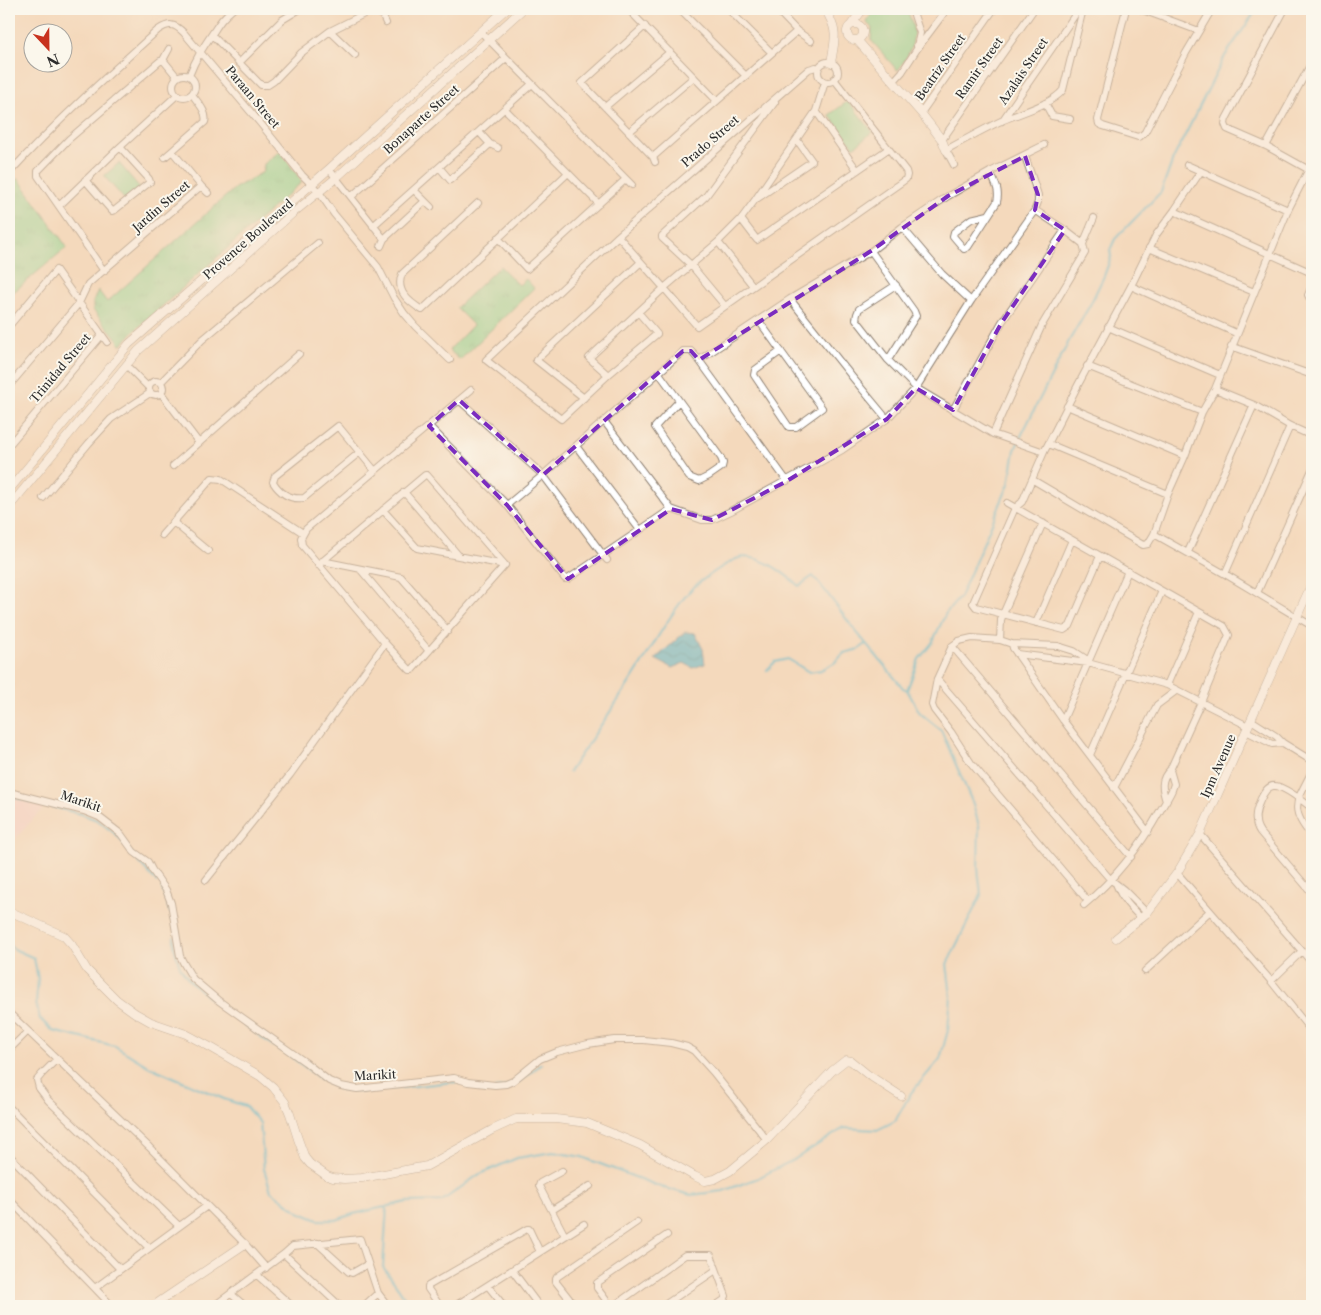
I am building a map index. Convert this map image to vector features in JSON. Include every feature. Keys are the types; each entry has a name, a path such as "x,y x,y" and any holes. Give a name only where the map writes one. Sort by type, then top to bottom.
{"street":[{"path":"189,76 200,52 221,19 233,9"},
{"path":"239,63 282,20 300,9"},
{"path":"212,35 261,85 268,85 301,53 330,31 374,9"},
{"path":"379,9 386,23"},
{"name":"Provence Boulevard","path":"9,490 129,344 329,169 506,9"},
{"name":"Provence Boulevard","path":"9,507 138,351 293,213 336,178 523,9"},
{"path":"628,9 717,101"},
{"path":"679,9 746,76"},
{"path":"728,9 772,54"},
{"path":"776,9 797,31 811,41"},
{"path":"825,9 836,34 830,64"},
{"path":"863,9 849,29 849,38 857,40 921,113 942,140 954,165"},
{"path":"912,9 920,33 917,49"},
{"path":"894,81 946,9"},
{"name":"Beatriz Street","path":"921,113 994,9"},
{"name":"Ramir Street","path":"942,140 1034,9"},
{"name":"Azalais Street","path":"1002,121 1079,9"},
{"path":"946,150 1060,94 1063,90 1083,9"},
{"path":"1126,9 1098,120 1102,126 1138,137 1142,135 1212,9"},
{"path":"1140,9 1199,30"},
{"path":"1033,480 1144,545 1148,544 1154,534 1168,494 1202,412 1220,375 1288,210 1311,168 1228,129 1225,124 1285,9"},
{"path":"215,13 221,19"},
{"name":"Paraan Street","path":"9,173 40,139 158,30 169,25 180,28 302,175 319,192 334,214 378,267 404,313 450,360"},
{"path":"836,34 859,25 863,29 863,35 857,40"},
{"path":"645,26 582,83 654,160 717,101 797,31"},
{"path":"330,31 355,56"},
{"path":"481,32 632,185"},
{"path":"104,270 37,173 69,139 163,60 169,49"},
{"path":"605,107 670,52"},
{"name":"Bonaparte Street","path":"350,197 506,58"},
{"path":"163,60 177,77"},
{"path":"1266,146 1312,62"},
{"path":"824,64 834,65 837,71 836,77 825,82 820,78 819,68 824,64"},
{"name":"Prado Street","path":"584,398 561,419 486,360 618,236 809,69 819,68"},
{"path":"189,76 194,82 195,87 192,94 185,97 177,95 173,90 173,83 177,77 189,76"},
{"path":"629,132 694,77"},
{"path":"618,236 697,326 906,179 906,171 834,79"},
{"path":"608,375 590,358 741,219 816,111 825,82"},
{"path":"373,226 532,84"},
{"path":"725,306 691,265 662,236 706,196 782,93"},
{"path":"165,157 205,122 205,113 192,94"},
{"path":"59,206 177,95"},
{"path":"1044,103 1052,116 1070,119"},
{"path":"505,109 599,204"},
{"path":"816,111 857,170"},
{"path":"479,132 490,144 498,148"},
{"path":"755,200 812,161 796,140"},
{"path":"439,168 450,180 490,144"},
{"path":"699,360 790,299 871,250 948,196 990,172 1044,146"},
{"path":"85,180 112,211 150,182 120,147"},
{"path":"741,219 758,240 888,149"},
{"name":"Jardin Street","path":"79,303 88,284 202,186 172,151"},
{"path":"604,421 671,509 702,520 712,520 731,512 842,450 887,418 916,388 971,301 1035,210 1038,195 1025,156"},
{"path":"1187,165 1288,210"},
{"path":"329,169 373,226 382,243 425,201"},
{"path":"1100,556 1070,626 1064,630 976,607 974,603 1015,508 1022,502 1044,452 1087,366 1149,248 1201,171"},
{"path":"988,214 971,219 954,232 953,236 964,249 968,247 997,202 998,188 990,172"},
{"path":"478,203 402,274 400,284 404,295 411,303 422,310 568,173"},
{"path":"498,238 528,270 626,179"},
{"path":"202,186 208,193"},
{"path":"414,190 431,207"},
{"path":"1035,210 1083,244"},
{"path":"1174,211 1312,272"},
{"path":"993,434 1042,326 1084,253 1083,244 1094,218"},
{"path":"902,227 942,274 971,301"},
{"path":"952,410 1002,322 1065,230"},
{"path":"718,242 753,286"},
{"path":"160,383 202,340 318,243"},
{"path":"1149,248 1254,292"},
{"path":"871,250 916,316 888,360"},
{"path":"638,312 657,334 584,398 536,360 641,262"},
{"name":"Trinidad Street","path":"9,445 102,335 54,268 24,308"},
{"path":"896,285 860,309 856,314 856,319 888,360 916,388 952,410 993,434 1044,452"},
{"path":"1130,286 1236,333"},
{"path":"1312,286 1308,295 1312,301"},
{"path":"790,299 887,418"},
{"path":"9,386 79,303"},
{"path":"9,320 24,308"},
{"path":"9,326 24,308"},
{"path":"759,321 782,351 822,408 796,427 789,427 754,375 755,370 782,351"},
{"path":"1108,327 1220,375"},
{"path":"102,335 107,342"},
{"path":"129,344 138,351"},
{"path":"1232,346 1312,375"},
{"path":"507,505 683,351 690,352 699,360 787,481"},
{"path":"173,466 299,354"},
{"path":"43,498 111,419 149,390 153,381 160,383 163,388 160,393 155,395 149,390 126,365"},
{"path":"1087,366 1202,412"},
{"path":"660,373 723,463 722,467 699,481 690,477 655,427 679,401"},
{"path":"1214,389 1254,405 1290,426 1312,436"},
{"path":"471,390 306,529 301,538 302,545 320,563 385,644 410,670 448,631 505,565"},
{"path":"160,393 199,443"},
{"path":"459,400 543,475 605,557"},
{"path":"1188,552 1254,405"},
{"path":"1068,406 1185,456"},
{"path":"360,452 304,498 290,498 277,488 273,482 275,476 336,426 339,427 376,471"},
{"path":"429,426 507,505 565,578 568,579 605,557 671,509"},
{"path":"1225,574 1290,426"},
{"path":"1049,444 1168,494"},
{"path":"576,446 640,530"},
{"path":"1257,592 1312,470"},
{"path":"320,563 404,492 425,476 428,476 505,565"},
{"path":"162,535 212,478 221,479 303,533"},
{"path":"404,492 459,556"},
{"path":"1007,503 1224,626 1229,635 1201,702 1170,770 1162,782 1162,791 1166,801"},
{"path":"383,510 417,548 505,565"},
{"path":"173,522 208,551"},
{"path":"1000,640 1003,614 1043,523"},
{"path":"1154,534 1257,592 1296,618 1312,626"},
{"path":"1036,623 1072,540"},
{"path":"320,563 360,568 401,577 448,631"},
{"path":"360,568 429,651"},
{"path":"1063,720 1128,572"},
{"name":"Ipm Avenue","path":"1116,938 1144,916 1177,873 1200,834 1312,583"},
{"path":"1090,755 1162,591"},
{"path":"1167,685 1199,612"},
{"path":"1089,662 1074,651 1058,646 1012,644 1000,640 966,638 952,646 937,679 932,705 971,763 1086,903 1131,857 1148,832 1172,790 1174,784 1170,770"},
{"path":"206,880 290,775 385,644"},
{"path":"1012,644 1063,720 1148,832"},
{"path":"952,646 1131,857"},
{"path":"1018,654 1089,662 1167,685 1249,726 1276,736 1283,743 1312,761"},
{"path":"937,679 1116,885 1130,907 1144,916"},
{"path":"1114,788 1157,705 1177,690"},
{"path":"1312,702 1312,710"},
{"path":"1249,726 1272,744 1283,743"},
{"path":"1312,771 1297,804 1298,818 1312,836"},
{"path":"1312,808 1299,798 1272,785 1268,787 1256,815 1256,822 1260,832 1312,893"},
{"name":"Marikit","path":"9,792 84,811 99,817 121,834 134,852 148,862 166,890 171,903 180,956 193,979 219,1001 329,1081 357,1089 454,1078 468,1082 495,1085 506,1084 513,1081 540,1059 556,1052 588,1044 614,1040 644,1040 671,1043 694,1051 713,1072 766,1140"},
{"path":"1200,834 1312,963"},
{"path":"1177,873 1271,981 1312,1032"},
{"path":"9,911 64,936 88,970 117,1000 135,1012 151,1022 186,1034 260,1076 273,1087 284,1102 305,1158 310,1164 333,1178 362,1178 427,1166 516,1119 556,1119 587,1123 640,1145 705,1181 715,1179 730,1170 766,1140 832,1070 846,1060 851,1061 867,1074 902,1096"},
{"path":"1145,971 1210,911"},
{"path":"1271,981 1302,951"},
{"path":"9,1013 149,1147 245,1244 266,1268"},
{"path":"9,1050 28,1031"},
{"path":"57,1059 37,1080 39,1088 48,1100 179,1226"},
{"path":"9,1107 149,1248"},
{"path":"9,1155 120,1269"},
{"path":"562,1171 539,1184 565,1236"},
{"path":"552,1210 590,1186"},
{"path":"9,1199 112,1306"},
{"path":"95,1288 207,1206"},
{"path":"575,1306 556,1282 557,1277 637,1222"},
{"path":"455,1306 465,1304 488,1286 584,1224"},
{"path":"440,1306 428,1289 428,1286 527,1229 540,1252"},
{"path":"667,1235 597,1283 596,1288 612,1306 685,1256 711,1255 726,1298 715,1306"},
{"path":"214,1306 293,1246 360,1239 378,1294 388,1306"},
{"path":"317,1243 351,1273 368,1264"},
{"path":"153,1306 245,1244"},
{"path":"284,1254 340,1306"},
{"path":"512,1270 539,1306"},
{"path":"663,1306 716,1270"},
{"path":"257,1275 292,1306"},
{"path":"488,1286 504,1306"},
{"path":"231,1294 245,1306"},
{"path":"364,1306 378,1294"}],"highlighted area":[{"path":"1025,156 1038,195 1035,210 1065,230 1002,322 953,410 916,388 887,419 787,481 712,520 671,509 568,579 507,505 429,426 459,400 543,475 683,351 691,351 699,360 871,251 948,196"}],"shaded area":[{"path":"9,796 45,806 9,846"}],"green space":[{"path":"876,9 907,9 913,26 914,34 910,50 897,70 871,40 872,28 867,23 867,20"},
{"path":"848,101 873,132 854,147 829,115"},
{"path":"280,151 302,182 132,333 121,345 119,344 118,340 93,310 93,302 98,290 107,302 235,188 263,172 264,164"},
{"path":"119,163 140,188 125,200 104,176"},
{"path":"18,178 67,247 9,296 9,188"},
{"path":"500,266 519,285 526,279 534,288 460,360 449,350 473,325 456,308"}],"water":[{"path":"685,632 695,633 703,649 705,664 693,668 684,663 672,668 655,659"}],"waterway":[{"path":"9,945 34,958 38,979 36,1003 40,1019 53,1031 115,1046 148,1066 224,1099 245,1106 260,1123 264,1169 271,1191 299,1212 318,1220 336,1220 353,1214 407,1202 442,1201 478,1175 517,1158 553,1152 582,1157 661,1187 691,1195 723,1191 758,1178 795,1159 844,1128 877,1130 895,1121 911,1093 940,1059 948,1030 951,996 947,964 981,895 978,868 979,826 973,804 941,730 920,713 907,690 919,659 932,643 946,613 960,597 1009,484 1015,450 1021,436 1104,276 1111,257 1110,250 1115,239 1161,192 1173,159 1225,56 1257,9"},
{"path":"569,772 629,684 681,601 706,577 738,558 751,558 766,563 799,586 813,576 854,629 903,688 907,690"},
{"path":"767,670 775,662 788,659 809,672 821,670 834,663 844,653 859,649 866,644"},
{"path":"9,796 81,814 97,820 117,835 126,846"},
{"path":"131,853 157,882"},
{"path":"162,888 170,912"},
{"path":"174,937 174,947 180,967 190,981 214,1002 321,1079"},
{"path":"495,1088 514,1084 541,1064"},
{"path":"327,1083 341,1090 361,1092 453,1082 462,1083"},
{"path":"387,1206 383,1267 410,1306"}]}
